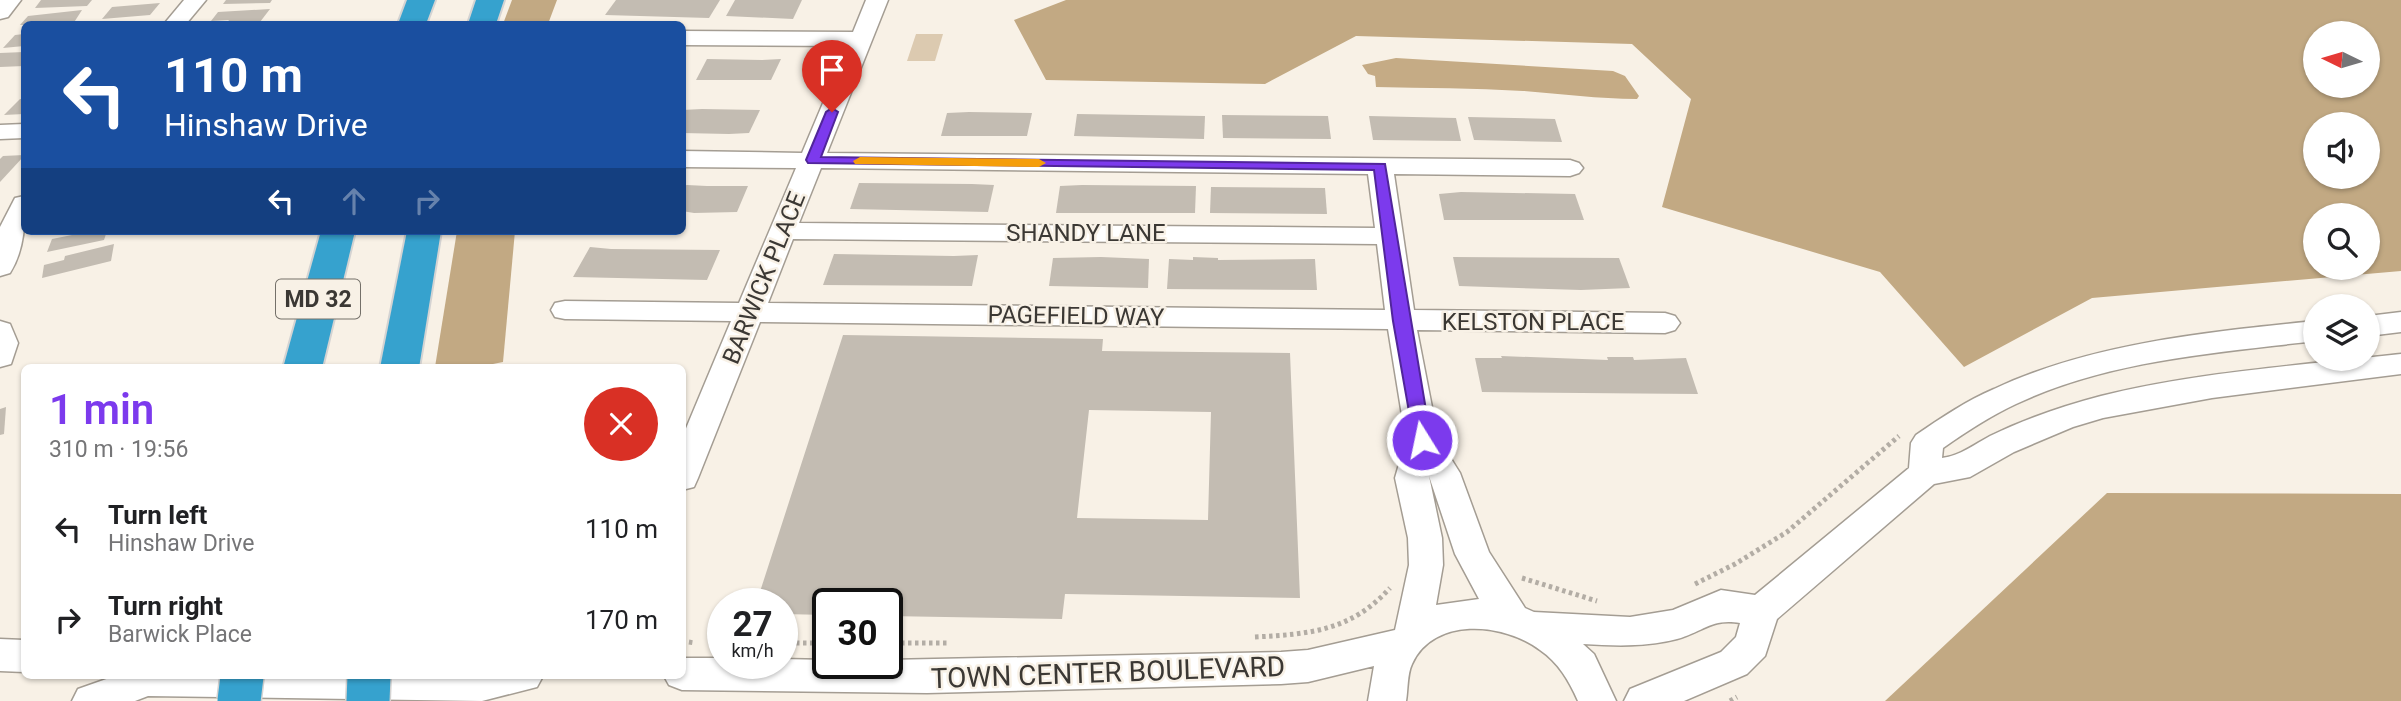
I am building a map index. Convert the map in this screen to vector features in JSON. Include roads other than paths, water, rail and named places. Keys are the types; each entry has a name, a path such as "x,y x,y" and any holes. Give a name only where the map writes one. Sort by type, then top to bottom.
{"highway":[{"path":"413,21 421,0"},
{"path":"483,21 490,0"},
{"name":"MD 32","path":"303,364 337,235"},
{"path":"400,364 423,235"},
{"path":"239,701 243,679"},
{"path":"368,701 369,679"}],"street":[{"path":"0,12 10,0"},
{"path":"178,21 195,0"},
{"name":"BARWICK PLACE","path":"686,468 877,0"},
{"path":"686,38 861,39"},
{"path":"0,132 21,131"},
{"path":"686,159 1570,168"},
{"path":"1380,166 1401,321 1422,440 1444,473 1472,554 1488,583 1523,622"},
{"path":"2,250 21,210"},
{"name":"SHANDY LANE","path":"784,231 1389,236"},
{"name":"PAGEFIELD WAY","path":"565,310 1401,321"},
{"name":"KELSTON PLACE","path":"1401,321 1665,323"},
{"path":"2380,325 2401,322"},
{"path":"0,331 3,342 0,356"},
{"path":"1925,473 1927,443 1966,417 2017,390 2092,365 2198,345 2303,332"},
{"path":"1643,701 1734,663 1752,645 1761,611 1925,473 1958,468 2003,444 2062,419 2102,407 2211,387 2401,364"},
{"path":"1387,701 1390,670 1394,658 1409,639 1426,565 1425,538 1411,478 1422,440"},
{"name":"TOWN CENTER BOULEVARD","path":"686,674 927,677 1211,671 1308,666 1409,639 1425,626 1444,617 1466,613 1523,622 1630,632 1677,624 1721,605 1761,611"},
{"name":"TOWN CENTER BOULEVARD","path":"1523,622 1559,642 1579,663 1594,688 1597,701"},
{"path":"0,655 21,656"},
{"path":"92,701 141,679"},
{"path":"179,679 471,687 510,679"},
{"path":"471,687 508,701"}]}
